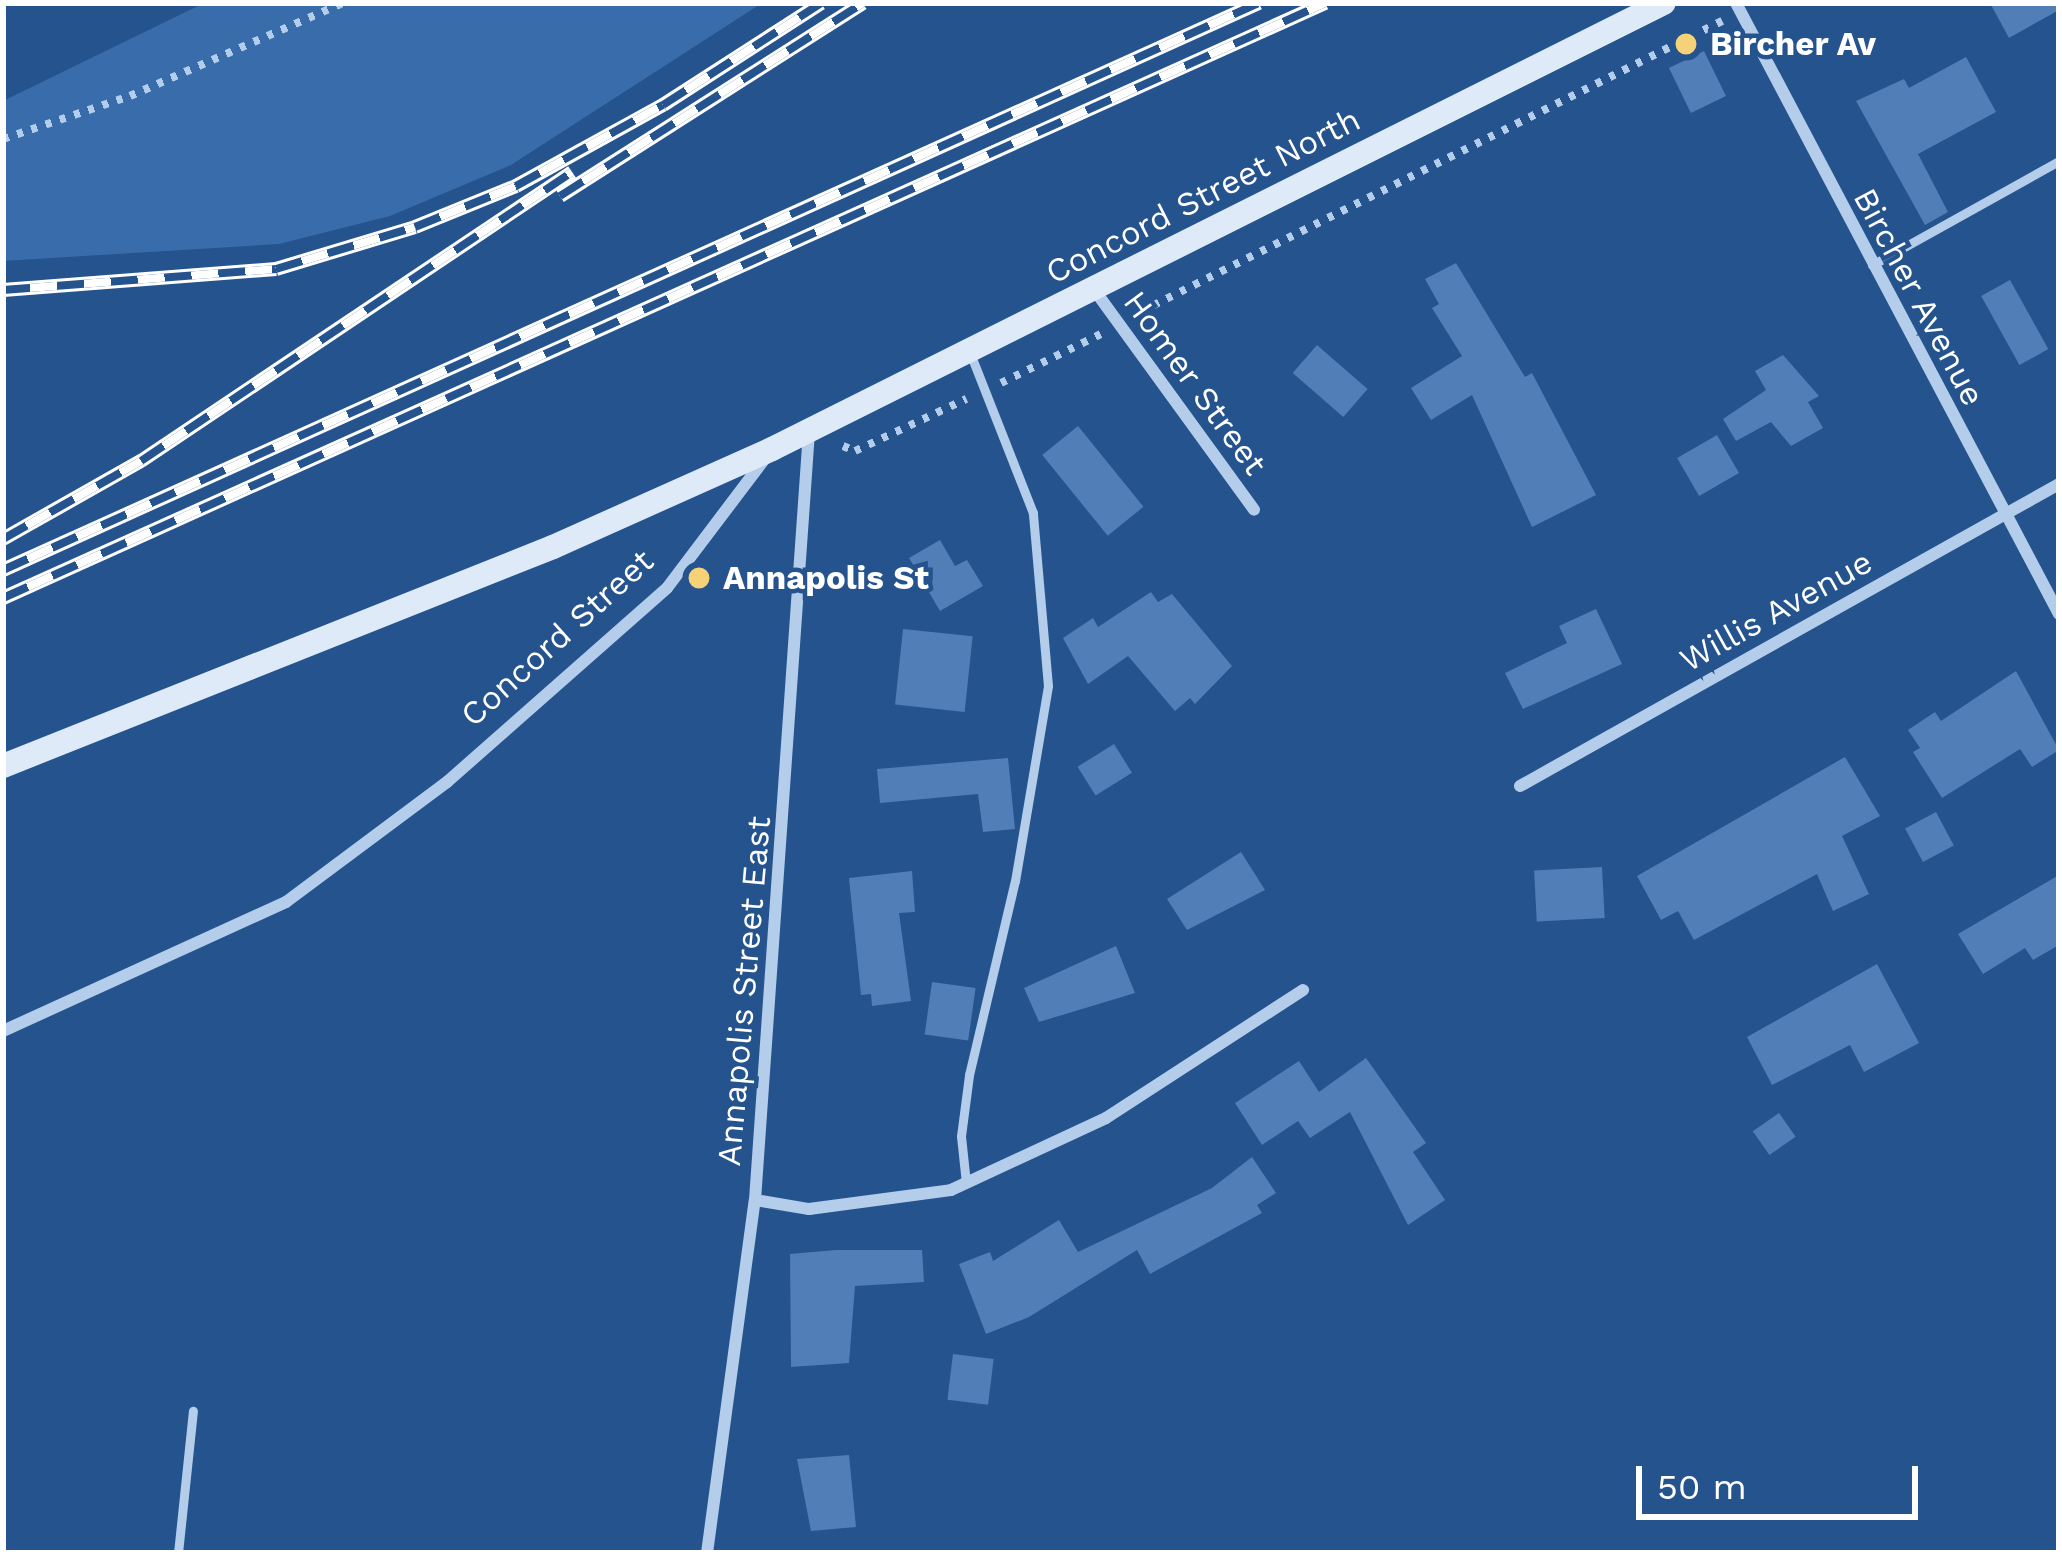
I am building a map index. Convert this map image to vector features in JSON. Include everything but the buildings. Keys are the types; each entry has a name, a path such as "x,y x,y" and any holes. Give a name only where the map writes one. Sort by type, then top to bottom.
{"main road":[{"name":"Concord Street North","path":"772,448 1664,3"},
{"name":"Concord Street","path":"3,766 571,539 772,448"}],"street":[{"name":"Bircher Avenue","path":"1738,8 2002,515 2059,614"},
{"name":"Homer Street","path":"1093,288 1254,509"},
{"name":"Annapolis Street East","path":"707,1553 755,1200 809,430"},
{"name":"Concord Street","path":"3,1031 286,902 447,782 667,588 772,448"},
{"name":"Willis Avenue","path":"1520,786 2059,484"},
{"path":"755,1200 831,1207 966,1183 1106,1118 1303,990"}],"lane":[{"path":"1872,265 2059,160"},
{"path":"966,1183 961,1136 969,1075 1016,881 1048,686 1033,513 968,350"},
{"path":"178,1553 193,1411"}],"path":[{"path":"3,139 130,96 343,3"},
{"path":"809,430 855,451 1119,324 1738,8"}],"shaded area":[{"path":"204,3 762,3 511,165 390,216 279,244 3,261 3,101"}],"railway":[{"path":"3,290 276,269 415,227 516,186 663,105 821,3"},
{"path":"560,196 863,3"},
{"path":"3,570 1259,3"},
{"path":"3,598 1325,3"},
{"path":"3,539 141,461 572,172"}],"place":[{"name":"Bircher Av","path":"1686,44"},
{"name":"Annapolis St","path":"699,578"}]}
